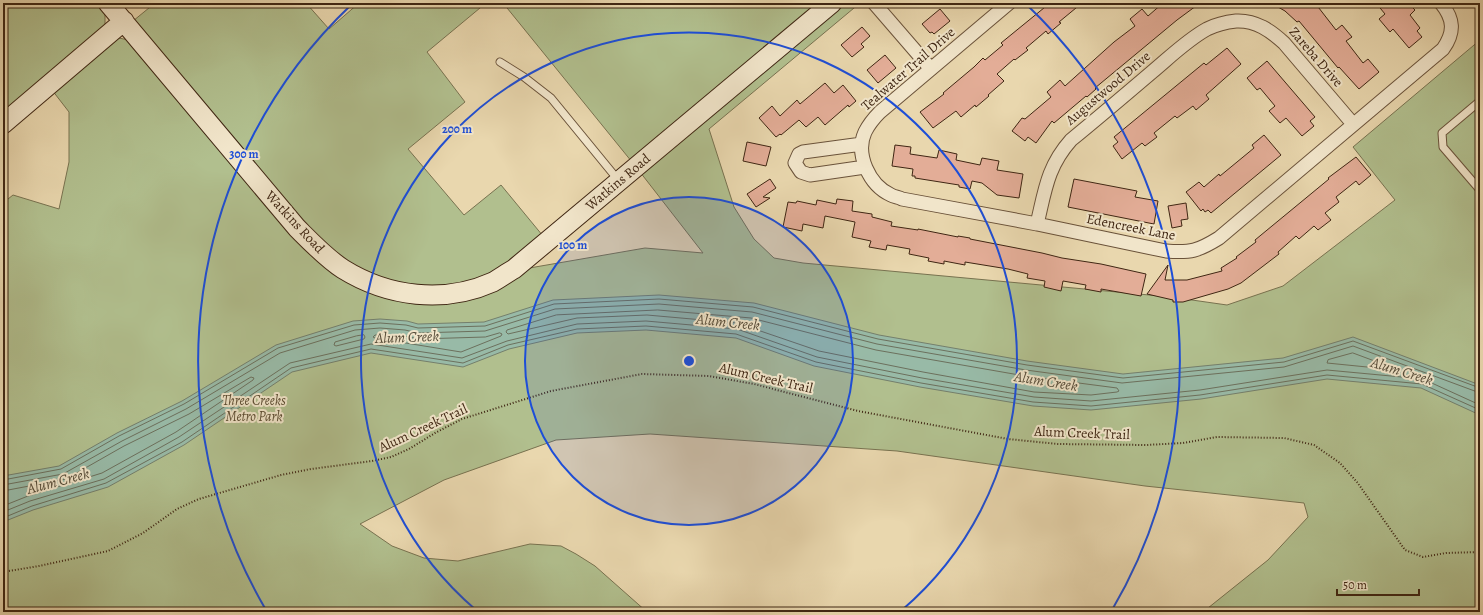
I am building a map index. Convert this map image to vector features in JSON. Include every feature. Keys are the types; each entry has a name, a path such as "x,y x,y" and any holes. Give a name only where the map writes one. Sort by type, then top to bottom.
{"street":[{"name":"Watkins Road","path":"108,3 297,228 312,243 342,268 366,281 402,293 423,296 447,295 469,290 493,282 514,269 832,3"},
{"path":"874,3 930,69"},
{"name":"Tealwater Trail Drive","path":"862,149 865,133 875,117 1009,3"},
{"name":"Edencreek Lane","path":"862,149 865,167 878,186 890,195 902,199 1037,224 1166,251 1184,252 1200,249 1219,238 1443,49 1448,42 1452,25 1451,17 1441,3"},
{"name":"Augustwood Drive","path":"1037,224 1048,178 1061,151 1071,140 1189,41 1208,29 1226,23 1237,21 1248,22"},
{"path":"3,124 124,22"},
{"name":"Zareba Drive","path":"1248,22 1258,24 1274,34 1284,43 1353,124"},
{"path":"862,149 803,152 799,154 795,163 801,172 810,175 865,167"}],"lane":[{"path":"500,62 524,77 551,98 619,182"},
{"path":"1480,101 1442,133 1443,147 1480,190"}],"path":[{"name":"Alum Creek Trail","path":"3,572 108,551 143,533 177,509 206,496 281,475 311,469 372,462 391,457 409,449 435,432 462,419 551,391 642,374 710,376 754,384 858,411 1008,439 1058,444 1146,445 1183,443 1217,437 1284,438 1314,445 1340,463 1357,482 1405,550 1423,557 1446,553 1480,552"}],"green space":[{"path":"3,3 99,3 105,10 105,26 3,117"},
{"name":"Three Creeks Metro Park","path":"155,3 306,3 329,29 359,3 486,3 427,52 465,102 408,149 464,215 501,185 543,236 505,266 489,275 645,248 703,253 640,172 841,3 860,3 709,129 734,207 754,239 774,258 803,263 1171,297 1227,305 1283,286 1395,200 1353,147 1480,40 1480,612 1203,612 1268,560 1308,517 1304,503 1145,486 897,451 650,434 556,440 444,480 360,524 392,546 424,558 458,561 530,544 561,546 595,566 647,612 3,612 3,203 13,195 59,209 69,162 69,112 52,90 119,38 133,41 281,219 312,252 346,280 380,294 415,288 387,283 349,267 313,236 282,202 133,21"},
{"path":"503,3 823,3 632,162"}],"water":[{"name":"Alum Creek","path":"659,295 754,303 879,335 1027,361 1123,374 1283,358 1353,337 1480,385 1480,415 1421,388 1327,379 1201,399 1091,410 1033,406 920,387 814,366 736,338 646,330 577,333 509,349 463,367 371,353 292,372 184,445 108,487 33,510 3,522 3,476 59,466 117,433 182,401 276,345 353,321 380,319 407,321 418,324 484,322 553,300"}],"building":[{"path":"1050,3 1082,3 1059,22 1061,23 1048,34 1046,31 1026,48 1028,50 1015,60 1014,59 997,74 1004,81 976,107 975,105 961,117 956,111 933,128 920,112 944,94 943,93 983,58 985,60 1003,45 1001,43"},
{"path":"1163,3 1200,3 1177,20 1095,88 1096,89 1087,97 1086,96 1054,123 1052,121 1036,143 1028,137 1025,141 1012,131 1022,118 1025,119 1051,97 1047,92 1060,80 1065,86 1114,42 1135,26 1130,19 1142,9 1148,16"},
{"path":"1271,3 1315,3 1336,30 1342,25 1352,37 1346,41 1363,63 1368,59 1379,72 1359,89 1339,67 1338,68 1299,21 1297,22 1285,11"},
{"path":"1376,3 1397,3 1399,6 1403,3 1408,3 1415,10 1410,15 1420,28 1417,31 1422,37 1409,48 1393,29 1390,32 1379,19 1385,14"},
{"path":"940,9 950,21 934,34 932,32 930,33 922,24"},
{"path":"862,27 870,36 861,44 864,47 852,57 841,45"},
{"path":"1227,48 1241,64 1206,95 1209,99 1196,110 1193,106 1177,118 1175,116 1154,133 1157,137 1145,146 1142,143 1122,159 1113,146 1118,142 1114,137 1204,63 1206,65"},
{"path":"885,55 896,68 878,83 867,70"},
{"path":"1267,61 1315,117 1310,121 1314,126 1302,136 1286,118 1280,123 1269,111 1275,106 1260,88 1257,90 1247,78"},
{"path":"825,83 834,93 843,85 856,101 849,107 848,105 825,125 818,117 806,127 799,120 781,135 780,134 776,137 759,118 772,106 780,116 797,100 800,104"},
{"path":"1264,135 1281,155 1211,213 1208,210 1205,212 1203,209 1201,211 1186,192 1199,182 1204,187 1219,174 1220,176 1254,148 1252,145"},
{"path":"747,142 771,147 766,166 743,161"},
{"path":"895,145 911,147 910,154 937,158 939,150 957,154 956,160 980,165 982,158 999,161 997,170 1023,174 1019,198 997,195 982,183 972,181 970,189 959,187 959,185 915,178 915,176 912,176 913,169 892,166"},
{"path":"1356,157 1371,175 1359,185 1356,181 1336,197 1339,202 1325,213 1331,220 1318,230 1314,226 1299,239 1296,236 1278,252 1279,254 1241,283 1228,289 1183,302 1173,302 1173,300 1147,294 1168,265 1165,280 1187,280 1222,271 1221,268 1237,258 1236,257 1256,242 1255,240 1329,179 1328,178"},
{"path":"770,179 776,188 763,197 770,198 756,207 747,194"},
{"path":"1074,179 1137,191 1135,197 1158,201 1154,224 1068,207"},
{"path":"837,199 853,201 852,211 872,214 872,217 892,222 891,226 970,238 1146,274 1141,296 1101,289 1101,292 1085,289 1086,285 1063,281 1061,291 1044,287 1045,281 1027,278 1028,274 1008,269 965,262 965,265 944,261 944,264 928,261 929,258 909,254 910,249 887,245 886,250 869,247 871,241 852,237 855,222 825,216 823,228 803,224 802,231 783,227 788,202 796,203 797,201 816,205 817,200 836,204"},
{"path":"1186,203 1188,219 1181,220 1182,226 1172,228 1168,206"}]}
